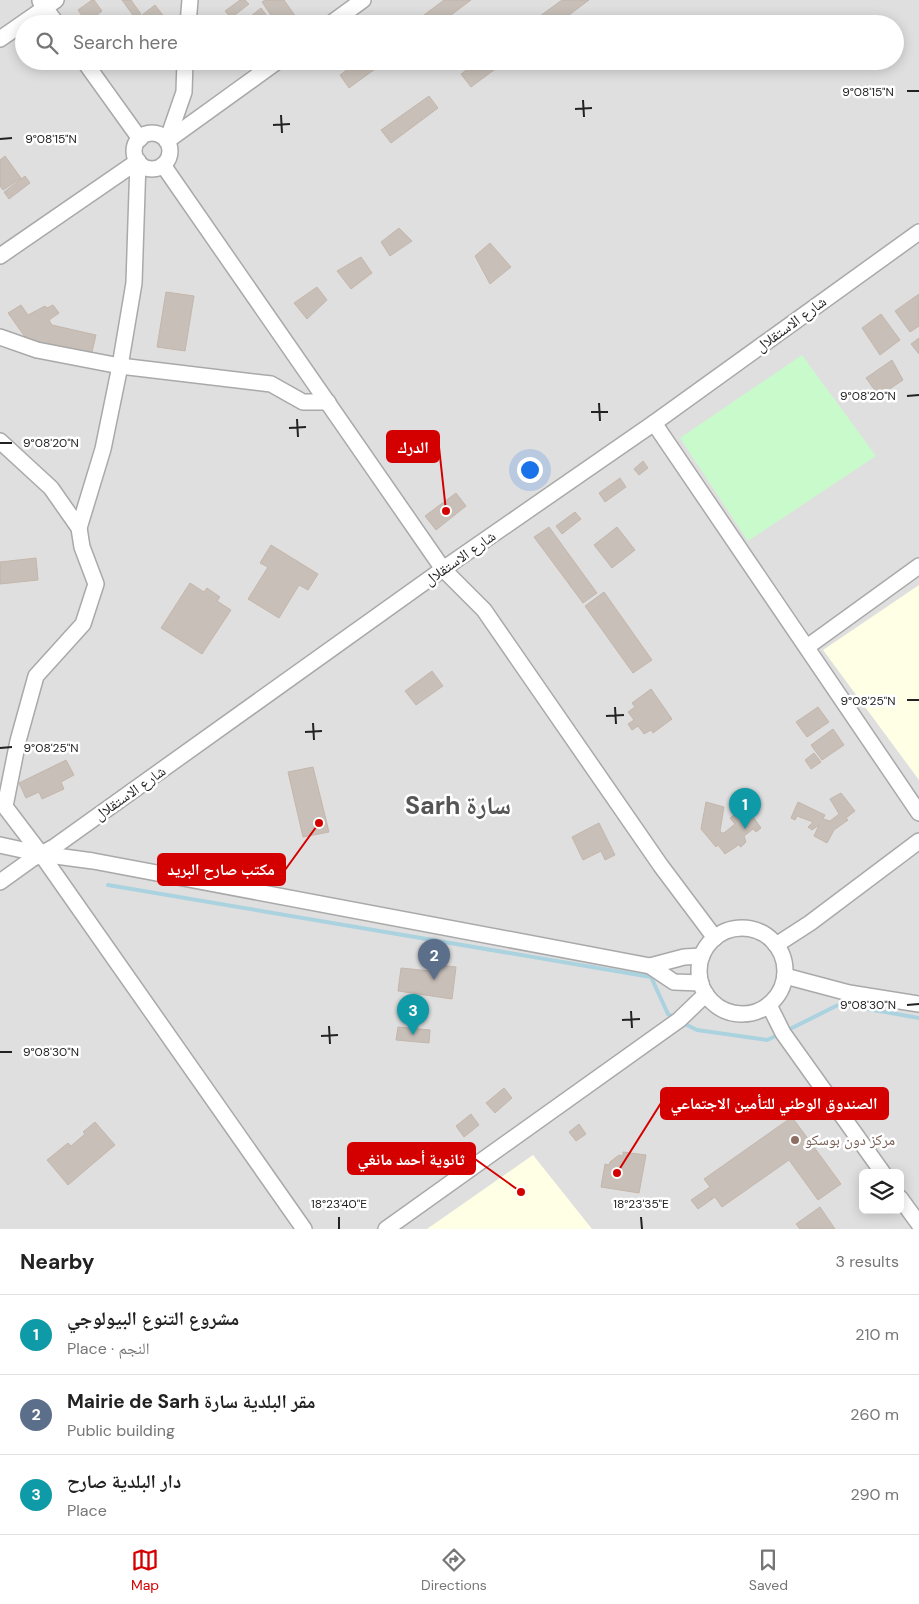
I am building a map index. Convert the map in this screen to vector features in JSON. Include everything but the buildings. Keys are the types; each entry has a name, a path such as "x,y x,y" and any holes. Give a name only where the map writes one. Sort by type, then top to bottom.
{"street":[{"path":"189,15 190,0"},
{"path":"341,15 358,1"},
{"path":"31,15 46,3 52,15"},
{"path":"0,40 15,28"},
{"path":"91,70 140,138"},
{"path":"167,141 184,92 185,70"},
{"path":"167,141 266,70"},
{"path":"79,528 103,448 120,366 134,283 138,161 135,150 140,138 147,135 161,136 167,141 170,151 163,165 153,169 142,166 138,161"},
{"path":"0,256 138,161"},
{"path":"163,165 443,569 484,610 661,866 715,938"},
{"name":"شارع الاستقلال","path":"0,882 70,835 443,569 654,423 919,232"},
{"path":"0,337 37,350 120,366 271,384 303,402 328,402"},
{"path":"654,423 919,813"},
{"path":"0,441 52,488 79,528 82,547 96,584 83,624 36,676 2,803 41,854 304,1229"},
{"path":"807,647 919,566"},
{"path":"776,944 810,923 919,841"},
{"path":"0,845 650,966 674,982 703,989"},
{"path":"740,928 754,930 766,935 776,944 782,954 785,976 783,987 770,1005 757,1012 742,1014 728,1012 716,1005 703,989 699,969 702,956 715,938 727,931 740,928"},
{"path":"650,966 684,957 702,956"},
{"path":"785,976 849,993 919,1004"},
{"path":"386,1229 679,1020 703,989"},
{"path":"770,1005 783,1033 879,1169"},
{"path":"904,1203 919,1224"}],"shaded area":[{"path":"0,0 919,0 919,1229 0,1229"},
{"path":"919,585 919,780 823,650"},
{"path":"533,1155 592,1229 427,1229"}],"green space":[{"path":"802,355 876,456 748,541 680,438"}],"waterway":[{"path":"108,885 651,977 668,1014 675,1018"},
{"path":"786,1031 840,1004 919,1018"},
{"path":"681,1022 697,1030 767,1040 780,1034"}],"place":[{"name":"الدرك","path":"446,511"},
{"name":"مكتب صارح البريد","path":"319,823"},
{"name":"مشروع التنوع البيولوجي","path":"745,829"},
{"name":"Mairie de Sarh مقر البلدية سارة","path":"434,980"},
{"name":"دار البلدية صارح","path":"413,1035"},
{"name":"مركز دون بوسكو","path":"795,1140"},
{"name":"الصندوق الوطني للتأمين الاجتماعي","path":"617,1173"},
{"name":"ثانوية أحمد مانغي","path":"521,1192"}],"district":[{"name":"Sarh سارة","path":"458,805"}]}
